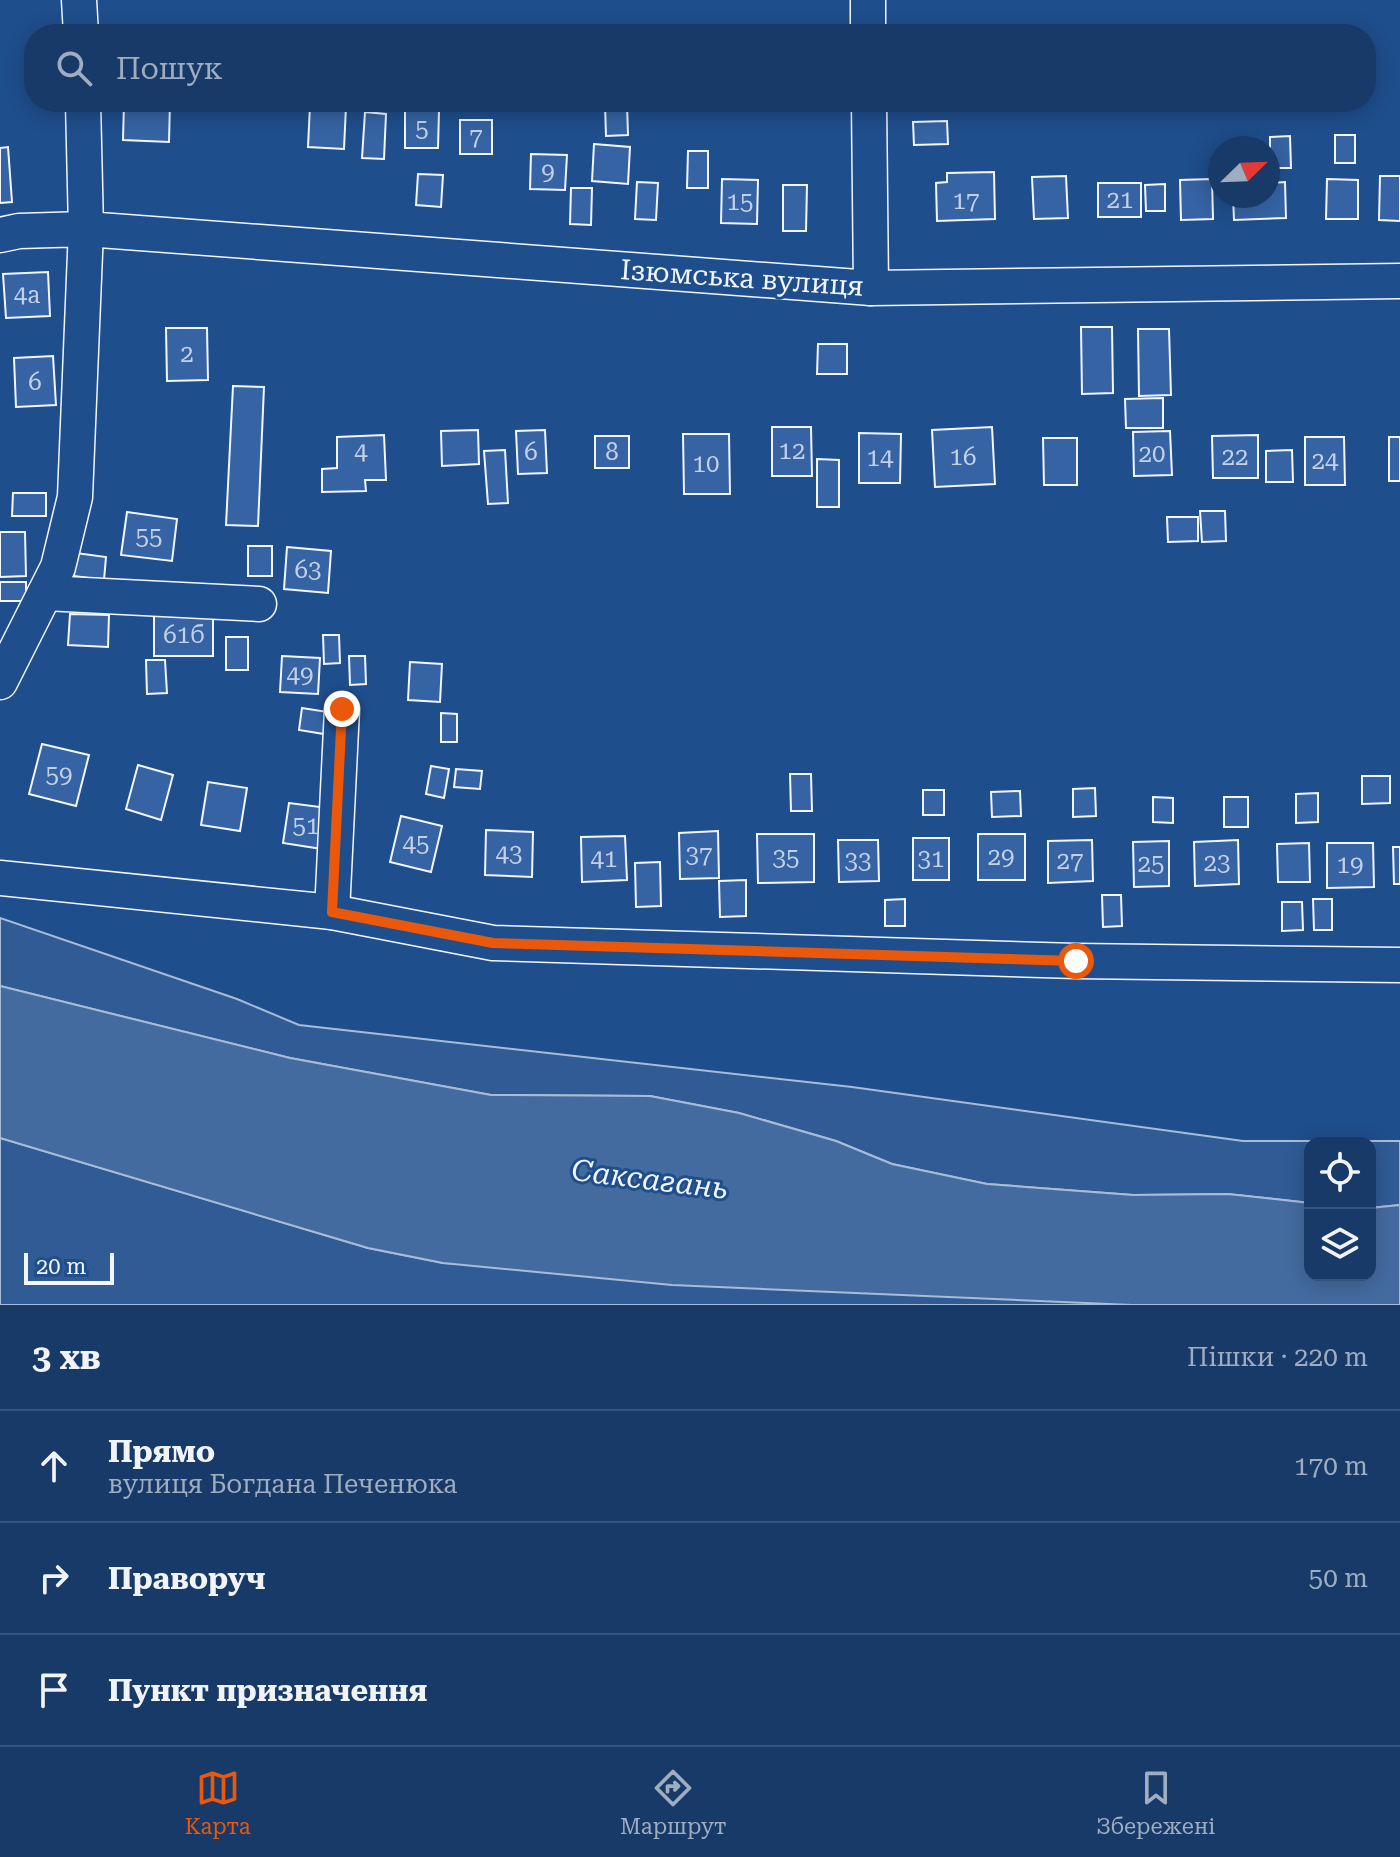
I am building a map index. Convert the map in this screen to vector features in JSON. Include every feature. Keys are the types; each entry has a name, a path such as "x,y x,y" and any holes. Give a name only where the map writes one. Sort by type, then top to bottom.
{"street":[{"path":"79,0 80,24"},
{"path":"868,0 868,24"},
{"path":"0,682 58,567 75,497 86,229 83,112"},
{"path":"869,112 871,288"},
{"name":"Ізюмська вулиця","path":"0,235 19,231 86,229 871,288 1400,281"},
{"path":"45,593 259,604"},
{"path":"332,912 342,709"},
{"path":"0,878 332,912 493,943 1076,961 1400,965"}],"shaded area":[{"path":"0,918 237,999 299,1025 852,1087 1243,1141 1304,1141 1304,1202 1228,1194 1133,1195 987,1184 892,1164 836,1141 739,1113 650,1096 491,1095 290,1058 0,986"},
{"path":"0,1138 368,1248 443,1263 1132,1305 0,1305"},
{"path":"1376,1141 1400,1141 1400,1205 1376,1207"}],"water":[{"name":"Саксагань","path":"0,986 290,1058 491,1095 650,1096 739,1113 836,1141 892,1164 987,1184 1133,1195 1228,1194 1304,1202 1304,1281 1376,1281 1376,1207 1400,1205 1400,1305 1132,1305 672,1285 443,1263 368,1248 0,1138"}],"building":[{"path":"124,112 170,112 169,142 123,140"},
{"path":"310,112 346,112 344,149 308,147"},
{"path":"365,112 386,114 384,159 362,158"},
{"path":"405,112 439,112 438,148 405,148"},
{"path":"605,112 627,112 628,135 606,136"},
{"path":"460,120 492,120 492,154 460,154"},
{"path":"947,121 948,144 914,145 913,122"},
{"path":"1335,135 1355,135 1355,163 1335,163"},
{"path":"1280,136 1290,136 1291,168 1280,168"},
{"path":"594,144 630,147 628,184 592,181"},
{"path":"8,147 12,202 0,203 0,148"},
{"path":"688,151 708,151 708,188 687,188"},
{"path":"531,154 567,155 565,190 530,189"},
{"path":"994,172 995,219 937,221 936,183 947,182 947,173"},
{"path":"418,174 443,175 441,207 416,205"},
{"path":"1066,176 1068,218 1034,219 1032,177"},
{"path":"1380,176 1400,176 1400,221 1379,220"},
{"path":"722,179 758,180 757,224 721,223"},
{"path":"1208,179 1208,208 1213,208 1213,219 1181,220 1180,180"},
{"path":"1327,179 1358,180 1358,219 1326,219"},
{"path":"637,182 658,183 656,220 635,219"},
{"path":"1280,182 1285,182 1286,218 1234,220 1234,208 1280,208"},
{"path":"1098,183 1141,183 1141,217 1098,217"},
{"path":"1165,184 1165,211 1146,211 1145,185"},
{"path":"783,185 807,185 806,231 783,231"},
{"path":"571,188 592,188 591,225 570,224"},
{"path":"48,272 50,316 6,318 3,274"},
{"path":"1081,327 1112,327 1113,393 1082,394"},
{"path":"166,328 207,328 208,380 167,381"},
{"path":"1138,329 1169,329 1171,395 1139,396"},
{"path":"818,344 847,344 847,374 817,374"},
{"path":"53,356 56,405 16,407 14,358"},
{"path":"233,386 264,387 258,526 226,525"},
{"path":"1163,398 1163,428 1126,428 1125,399"},
{"path":"772,427 811,427 812,476 772,476"},
{"path":"992,427 995,484 935,487 932,430"},
{"path":"478,430 479,464 442,466 441,431"},
{"path":"545,430 547,473 518,474 516,431"},
{"path":"1170,431 1172,475 1134,476 1133,432"},
{"path":"859,433 901,434 900,483 859,483"},
{"path":"683,434 729,434 730,494 684,494"},
{"path":"384,435 386,480 365,480 366,491 322,492 322,469 337,468 337,437"},
{"path":"1258,435 1258,478 1213,478 1212,436"},
{"path":"595,436 629,436 629,468 595,468"},
{"path":"1305,437 1344,437 1345,485 1305,485"},
{"path":"1389,437 1400,437 1400,481 1389,481"},
{"path":"1043,438 1077,438 1077,485 1044,485"},
{"path":"505,450 508,503 488,504 484,451"},
{"path":"1292,450 1293,482 1266,482 1266,451"},
{"path":"817,459 839,460 839,507 817,507"},
{"path":"13,493 46,493 46,516 12,516"},
{"path":"1200,511 1225,511 1226,541 1202,542"},
{"path":"127,512 177,519 172,561 121,555"},
{"path":"1167,517 1198,517 1198,541 1168,542"},
{"path":"0,532 25,532 26,576 0,577"},
{"path":"248,546 272,546 272,576 248,576"},
{"path":"287,547 331,551 328,593 284,589"},
{"path":"76,553 106,557 104,580 74,576"},
{"path":"0,582 26,582 26,601 0,601"},
{"path":"70,614 109,615 108,647 68,645"},
{"path":"154,614 213,614 213,656 154,656"},
{"path":"323,635 339,635 340,663 324,664"},
{"path":"226,637 248,637 248,670 226,670"},
{"path":"282,656 320,658 318,694 280,692"},
{"path":"349,656 365,656 366,684 350,685"},
{"path":"146,660 165,660 167,693 147,694"},
{"path":"410,662 442,664 440,702 408,700"},
{"path":"302,708 334,713 330,735 299,730"},
{"path":"441,713 457,714 457,742 441,742"},
{"path":"42,744 89,755 76,806 29,794"},
{"path":"138,765 173,775 161,820 126,809"},
{"path":"431,766 449,769 444,798 426,794"},
{"path":"456,769 482,771 480,789 454,787"},
{"path":"790,774 811,774 812,811 791,811"},
{"path":"1362,776 1390,776 1390,803 1362,804"},
{"path":"208,782 247,788 240,831 201,825"},
{"path":"1095,788 1096,816 1073,817 1073,789"},
{"path":"923,790 944,790 944,815 923,815"},
{"path":"1020,791 1021,816 992,817 991,792"},
{"path":"1318,793 1318,822 1296,823 1296,794"},
{"path":"1153,797 1173,798 1173,823 1153,822"},
{"path":"1224,797 1248,797 1248,827 1224,827"},
{"path":"289,803 328,808 322,849 283,843"},
{"path":"401,816 442,826 431,872 390,862"},
{"path":"486,830 533,832 532,877 485,875"},
{"path":"718,831 719,878 680,879 679,833"},
{"path":"757,834 814,834 814,882 758,883"},
{"path":"978,834 1025,834 1025,880 978,880"},
{"path":"625,836 627,880 582,882 581,837"},
{"path":"913,838 949,838 949,880 913,880"},
{"path":"838,840 878,840 879,881 839,882"},
{"path":"1092,840 1093,881 1048,883 1048,841"},
{"path":"1238,840 1239,884 1195,886 1194,842"},
{"path":"1169,841 1169,886 1134,887 1133,842"},
{"path":"1309,843 1310,882 1278,882 1277,844"},
{"path":"1327,843 1373,843 1374,887 1327,888"},
{"path":"1393,847 1400,847 1400,884 1394,884"},
{"path":"660,862 661,906 636,907 635,863"},
{"path":"746,880 746,916 720,917 719,881"},
{"path":"1102,895 1121,895 1122,926 1103,927"},
{"path":"905,899 905,926 885,926 885,900"},
{"path":"1313,899 1332,899 1332,930 1314,930"},
{"path":"1282,902 1302,902 1303,930 1282,931"}],"route":[{"path":"342,709 332,912 493,943 1076,961"}]}
